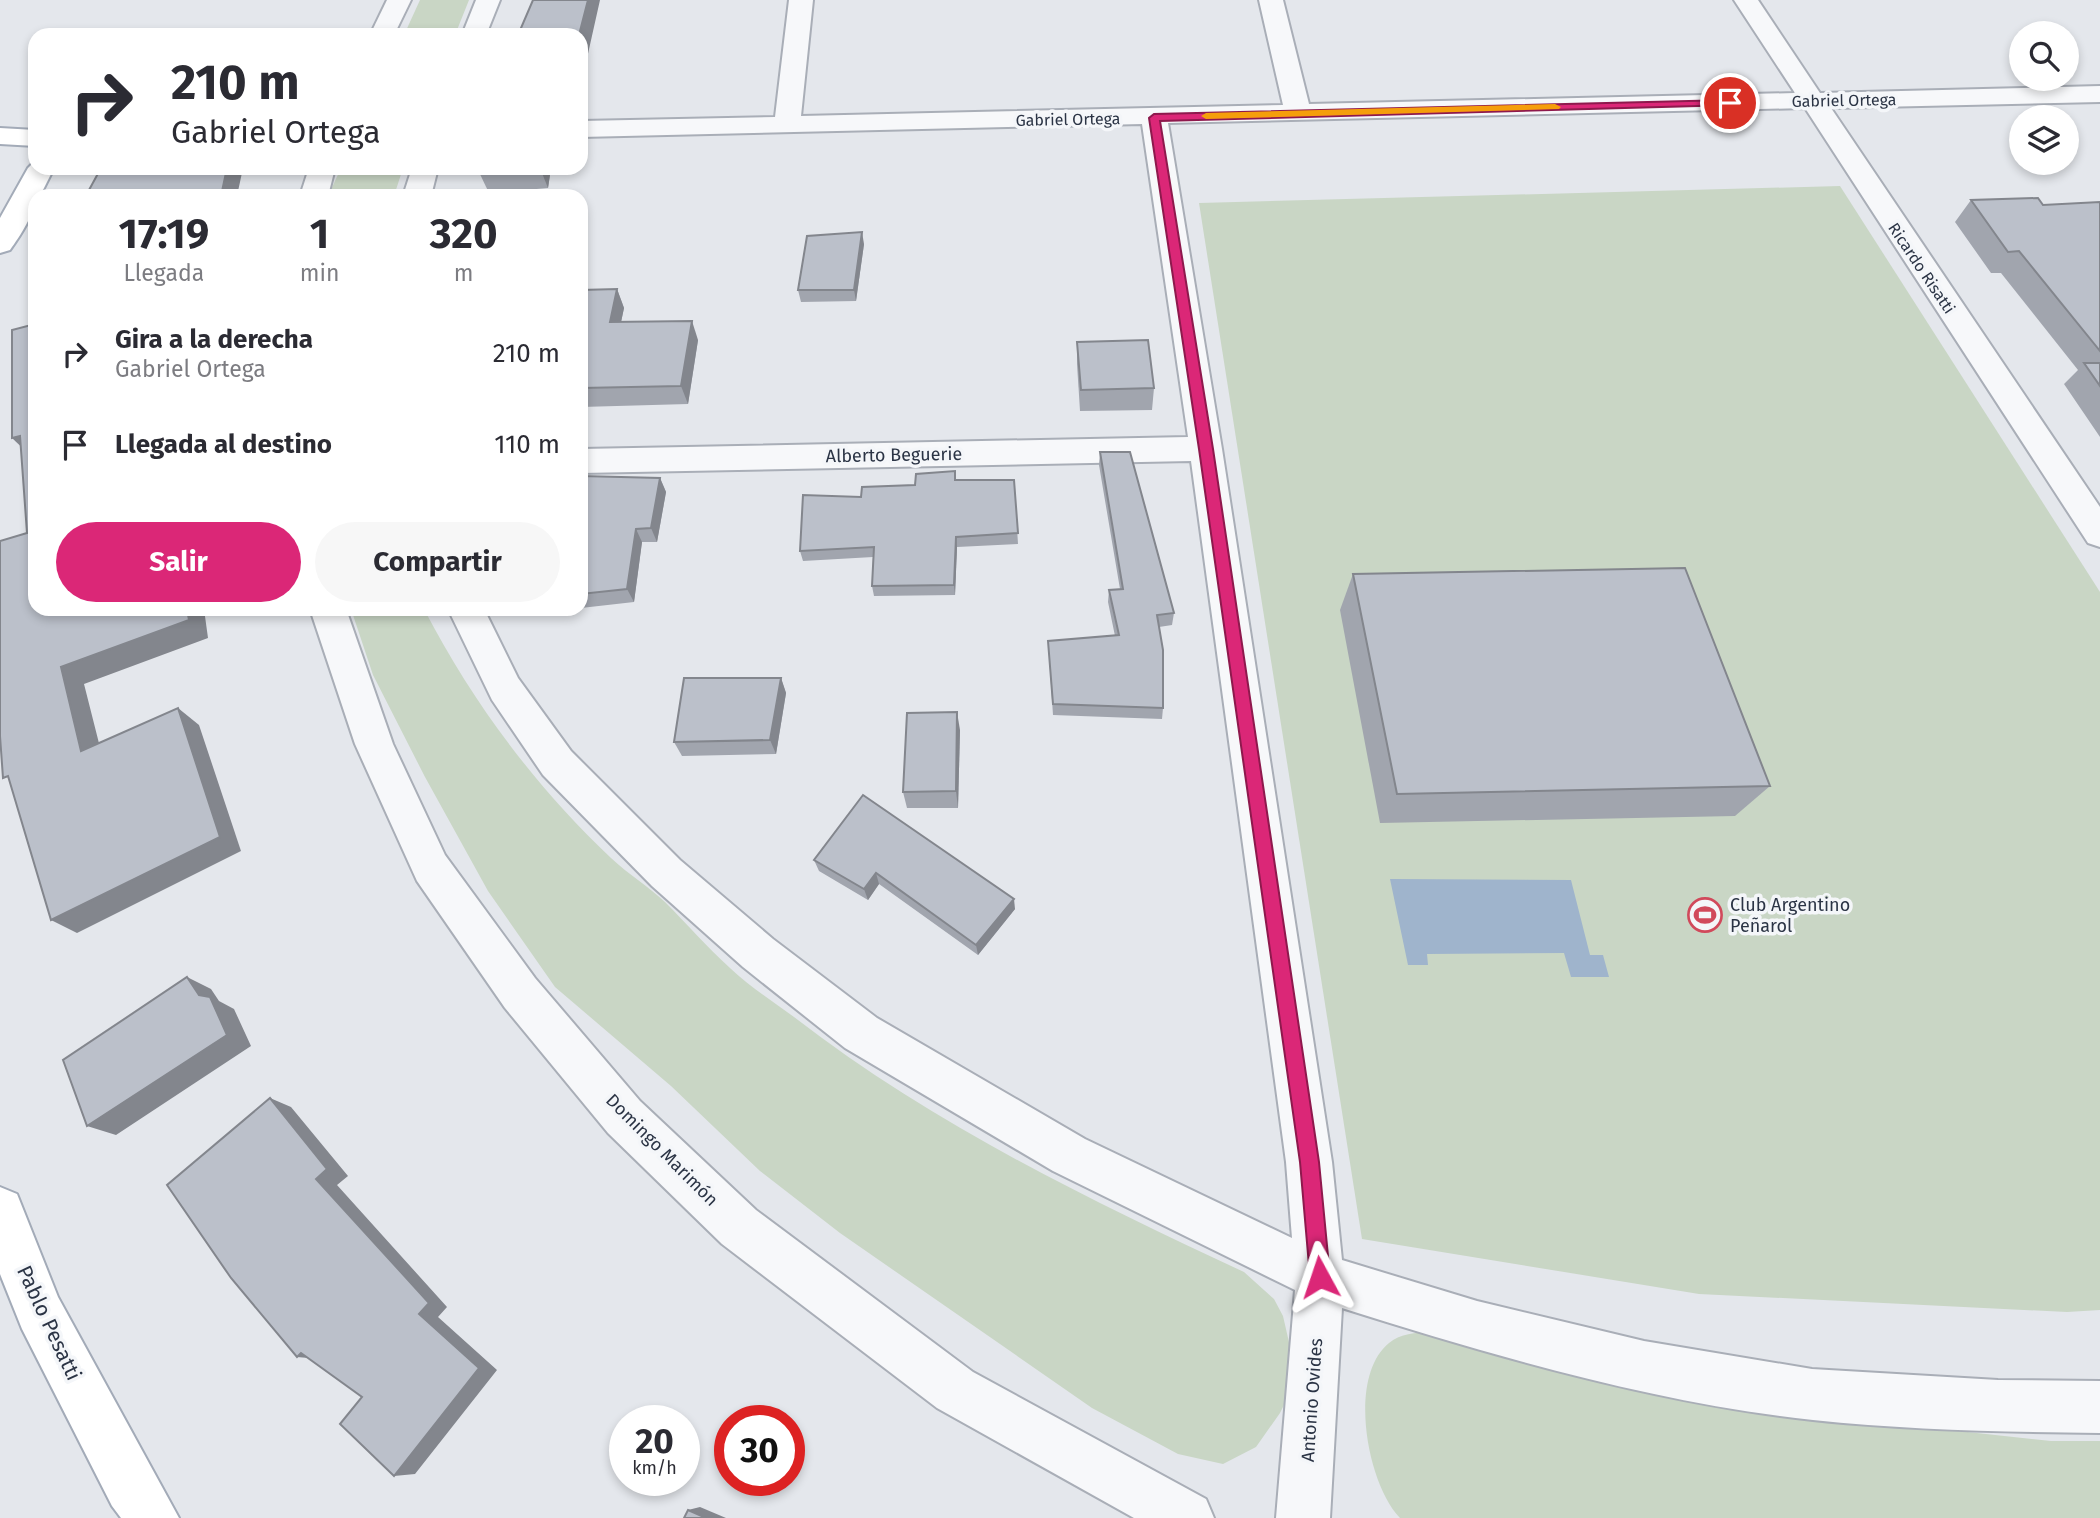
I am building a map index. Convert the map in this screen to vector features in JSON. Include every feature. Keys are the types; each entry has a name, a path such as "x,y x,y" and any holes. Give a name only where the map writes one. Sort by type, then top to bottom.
{"main road":[{"path":"0,136 28,138"},
{"path":"0,244 28,192"},
{"name":"Pablo Pesatti","path":"0,1211 39,1312 152,1518"}],"street":[{"path":"385,28 399,0"},
{"path":"477,28 488,0"},
{"path":"787,125 801,0"},
{"path":"1271,0 1298,113"},
{"name":"Ricardo Risatti","path":"1746,0 2100,534"},
{"name":"Gabriel Ortega","path":"588,129 1154,118 2100,94"},
{"name":"Antonio Ovides","path":"1154,118 1206,449 1309,1162 1320,1277 1303,1518"},
{"name":"Alberto Beguerie","path":"588,461 1206,449"},
{"name":"Domingo Marimón","path":"330,616 374,744 431,867 520,993 624,1116 739,1227 955,1390 1187,1518"},
{"path":"469,616 505,690 557,763 666,873 758,953 830,1009 861,1033 1069,1155 1320,1277 1477,1326 1644,1366 1812,1394 1998,1406 2100,1406"},
{"name":"Pablo Pesatti","path":"103,1433 117,1518"}],"green space":[{"path":"420,0 469,0 458,28 407,28"},
{"path":"338,175 401,175 396,189 331,189"},
{"name":"Club Argentino Peñarol","path":"1840,186 2100,592 2100,1310 2067,1312 1699,1294 1362,1239 1199,203"},
{"path":"353,616 428,616 484,710 556,802 611,858 665,902 737,975 846,1055 955,1125 1069,1187 1244,1272 1274,1299 1283,1316 1291,1351 1293,1387 1280,1413 1256,1447 1223,1464 1178,1454 1092,1408 840,1233 760,1171 671,1086 555,987 488,891 373,675"},
{"path":"1430,1332 1885,1423 2051,1441 2100,1441 2100,1518 1400,1518 1388,1502 1378,1481 1371,1457 1366,1430 1368,1380 1376,1359 1389,1343 1403,1335"}],"water":[{"path":"1390,879 1571,880 1590,955 1603,955 1609,977 1571,977 1564,953 1427,954 1428,965 1408,965"}],"building":[{"path":"533,0 588,0 581,28 521,28"},
{"path":"97,175 226,175 222,189 90,189"},
{"path":"2038,198 2043,205 2100,202 2100,351 2019,251 2008,252 1971,200"},
{"path":"862,232 854,290 798,290 807,236"},
{"path":"617,289 610,322 692,321 681,386 588,388 588,290"},
{"path":"28,326 28,616 188,616 189,620 61,667 81,751 178,708 220,837 51,920 8,776 3,778 0,736 0,541 27,533 20,436 12,438 12,330"},
{"path":"1148,340 1154,388 1081,390 1077,342"},
{"path":"2084,363 2100,363 2100,386"},
{"path":"1100,452 1130,452 1174,613 1157,615 1163,650 1163,708 1053,704 1048,641 1119,635 1109,590 1123,589"},
{"path":"955,471 955,480 1014,480 1018,533 956,537 954,585 872,586 874,547 800,551 803,495 861,497 862,487 915,485 916,474"},
{"path":"588,476 660,478 651,528 636,529 627,589 588,593"},
{"path":"1685,568 1770,786 1397,794 1353,574"},
{"path":"684,678 781,678 770,740 674,742"},
{"path":"957,712 956,791 903,792 907,713"},
{"path":"863,795 1014,899 976,945 876,873 864,889 814,860"},
{"path":"187,977 199,995 210,997 227,1035 87,1126 63,1060"},
{"path":"270,1098 327,1169 316,1179 429,1303 419,1314 479,1368 394,1476 340,1424 362,1397 301,1353 297,1357 231,1278 167,1185"},
{"path":"688,1510 706,1518 684,1518"}],"slow traffic":[{"path":"1206,116 1555,107"}],"place":[{"name":"Club Argentino Peñarol","path":"1705,915"}],"route":[{"path":"1320,1277 1309,1162 1206,449 1154,118 1730,103"}]}
